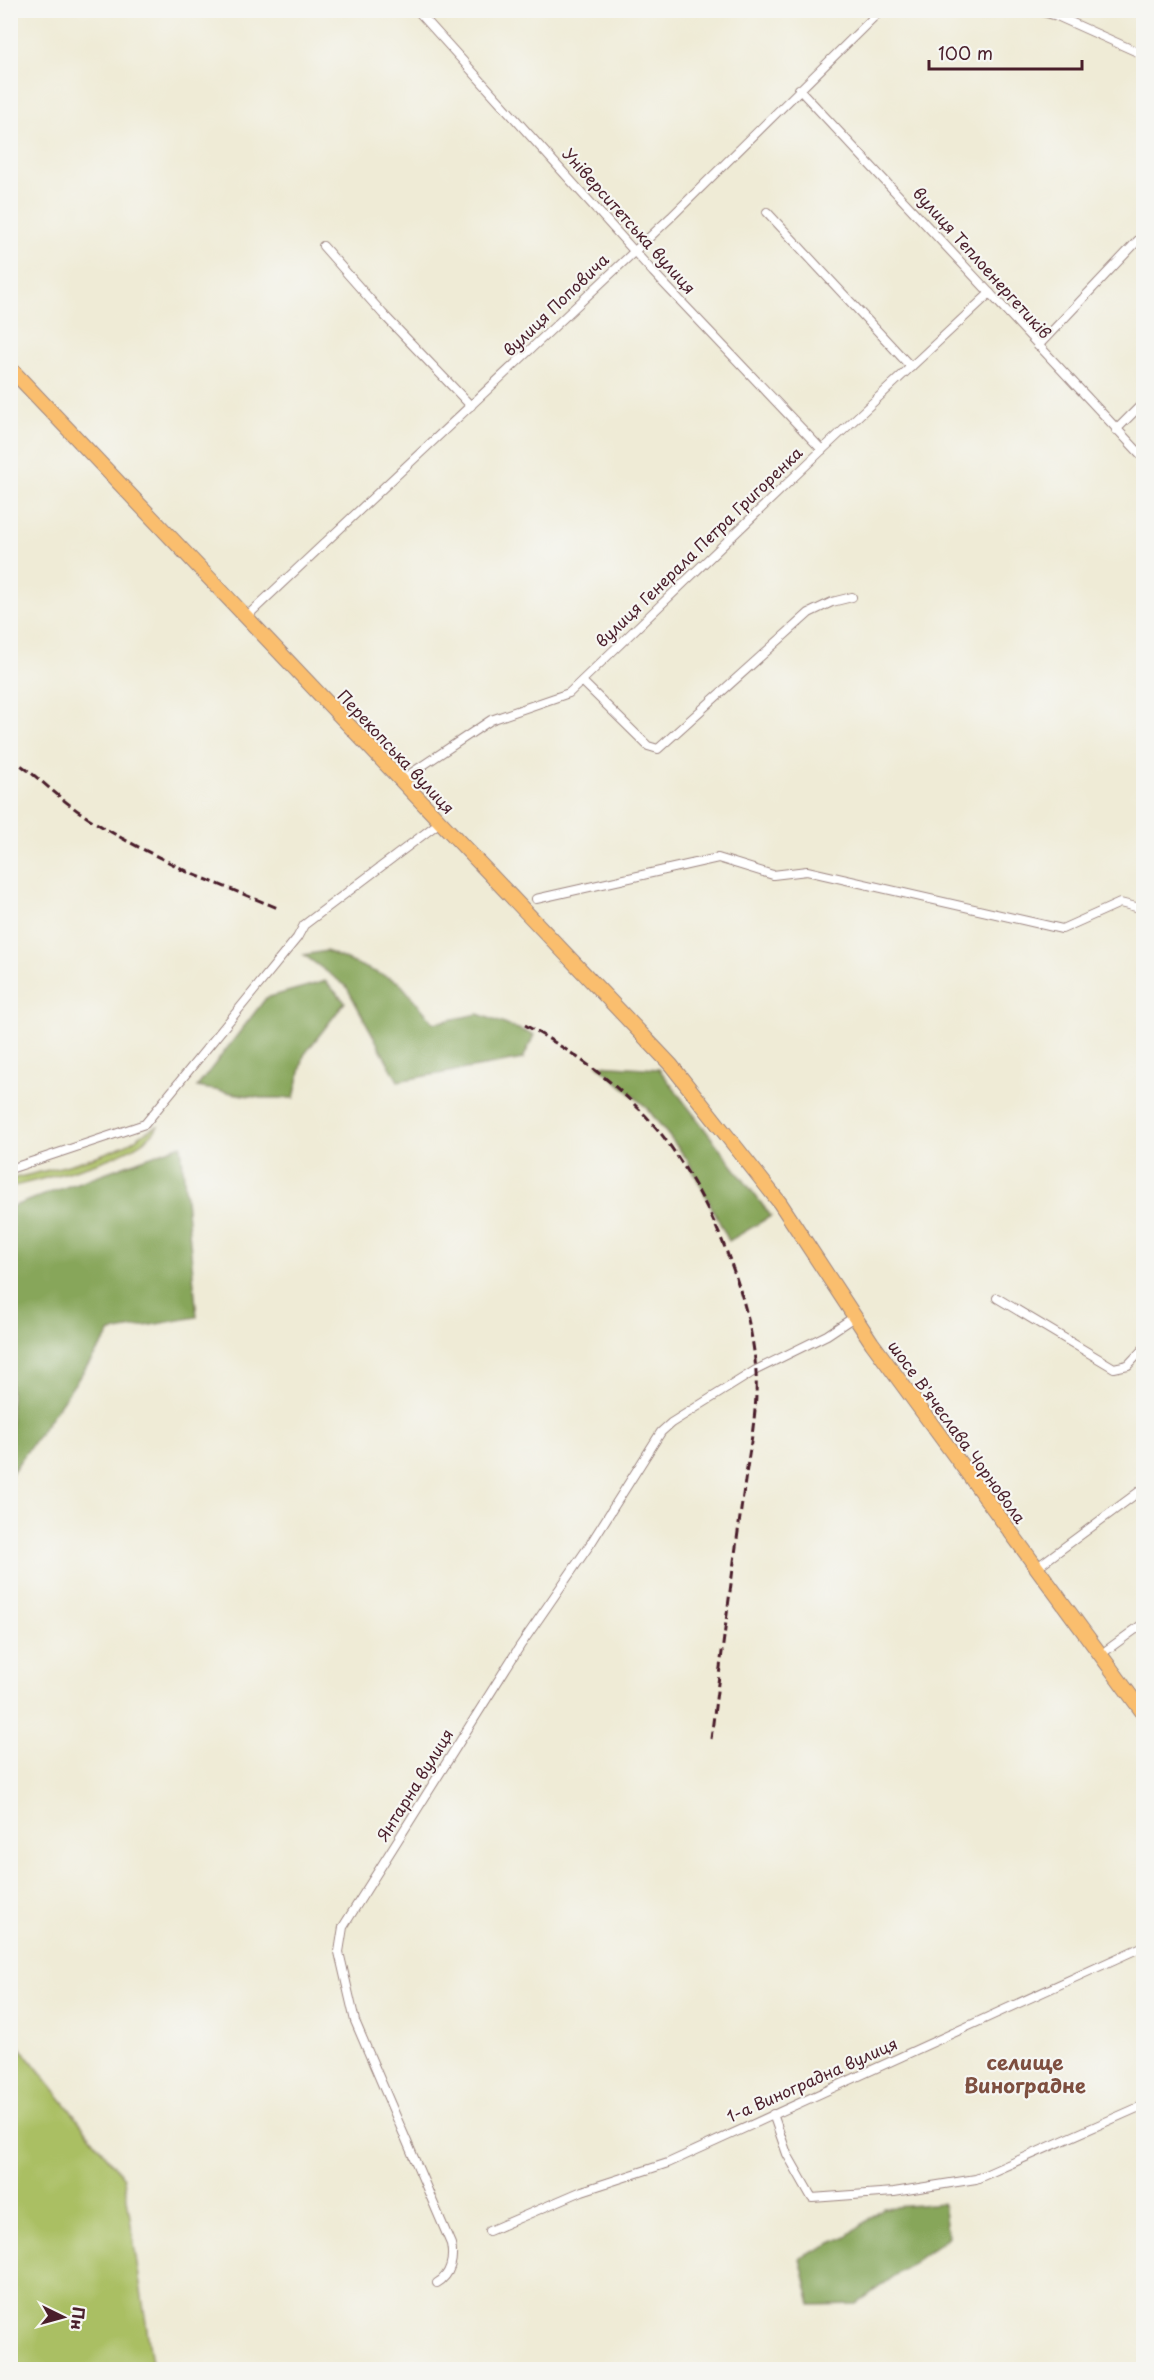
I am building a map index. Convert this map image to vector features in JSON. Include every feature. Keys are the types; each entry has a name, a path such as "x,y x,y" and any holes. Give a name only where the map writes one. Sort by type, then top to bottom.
{"main road":[{"name":"Перекопська вулиця","path":"10,368 671,1065 750,1165"},
{"name":"шосе В'ячеслава Чорновола","path":"750,1165 791,1219 854,1317 1143,1714"}],"street":[{"name":"Університетська вулиця","path":"417,10 636,250 660,280 822,450"},
{"name":"вулиця Поповича","path":"246,617 709,181 881,10"},
{"path":"1035,10 1057,16 1143,55"},
{"name":"вулиця Теплоенергетиків","path":"799,89 1143,458"},
{"path":"767,212 911,367"},
{"path":"1038,346 1143,234"},
{"path":"323,246 383,314 471,406"},
{"name":"вулиця Генерала Петра Григоренка","path":"400,780 491,720 564,695 582,681 822,450 990,293"},
{"path":"1116,430 1143,402"},
{"path":"582,681 648,746 658,749 809,613 832,602 852,597"},
{"path":"10,1169 145,1124 297,938 304,925 440,822"},
{"path":"536,900 718,858 773,875 807,870 1062,929 1120,903 1143,909"},
{"path":"997,1298 1114,1368 1128,1365 1143,1348"},
{"name":"Янтарна вулиця","path":"437,2283 447,2275 451,2266 451,2244 355,2021 339,1953 342,1927 520,1646 591,1543 661,1432 671,1423 756,1370 827,1335 854,1317"},
{"path":"1036,1568 1143,1488"},
{"path":"1100,1654 1143,1623"},
{"name":"1-а Виноградна вулиця","path":"489,2231 582,2191 668,2163 1143,1946"},
{"path":"773,2114 788,2154 812,2198 894,2192 976,2179 1142,2107"}],"green space":[{"path":"326,951 399,982 434,1023 478,1014 534,1035 523,1059 398,1081 346,986 304,955"},
{"path":"325,981 345,1002 304,1055 294,1098 261,1098 197,1087 266,998"},
{"path":"598,1065 659,1069 771,1216 729,1241 687,1159 646,1107"},
{"path":"158,1126 149,1137 114,1157 11,1187 11,1179 99,1155 127,1144"},
{"path":"181,1145 197,1317 111,1332 11,1474 11,1207"},
{"path":"10,2034 124,2178 153,2369 11,2369"},
{"path":"943,2203 948,2237 856,2304 811,2305 800,2258 847,2236 883,2208"}],"railway":[{"path":"10,758 94,821 132,844 187,871"},
{"path":"180,869 278,908"},
{"path":"525,1025 570,1052 599,1073 638,1108 660,1133 701,1195 733,1268 744,1305 752,1340 756,1373 756,1403 711,1739"}],"district":[{"name":"селище Виноградне","path":"1025,2074"}]}
